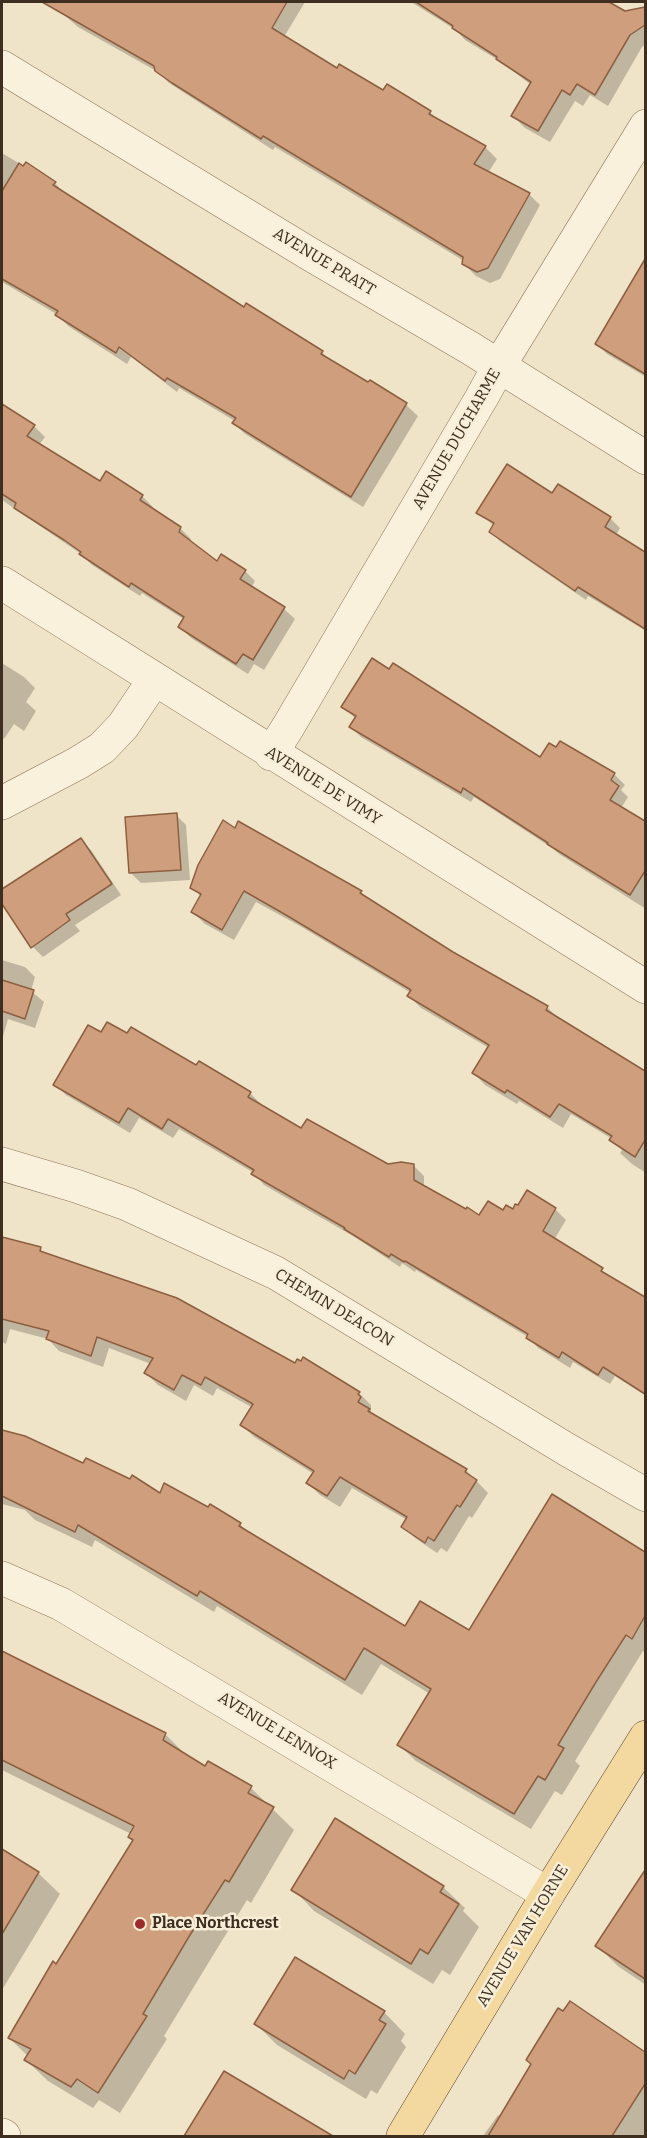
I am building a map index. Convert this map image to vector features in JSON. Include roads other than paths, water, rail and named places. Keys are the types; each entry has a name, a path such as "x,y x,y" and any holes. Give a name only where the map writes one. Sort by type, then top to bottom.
{"main road":[{"name":"AVENUE VAN HORNE","path":"403,2136 645,1737"}],"street":[{"name":"AVENUE PRATT","path":"2,68 499,366 645,458"},
{"name":"AVENUE DUCHARME","path":"271,754 499,366 645,126"},
{"name":"AVENUE DE VIMY","path":"2,583 645,987"},
{"path":"2,802 102,748 123,726 154,680"},
{"name":"CHEMIN DEACON","path":"2,1164 127,1204 276,1273 566,1449 645,1494"},
{"name":"AVENUE LENNOX","path":"2,1578 71,1609 548,1894"}],"place":[{"name":"Place Northcrest","path":"140,1924"}]}
